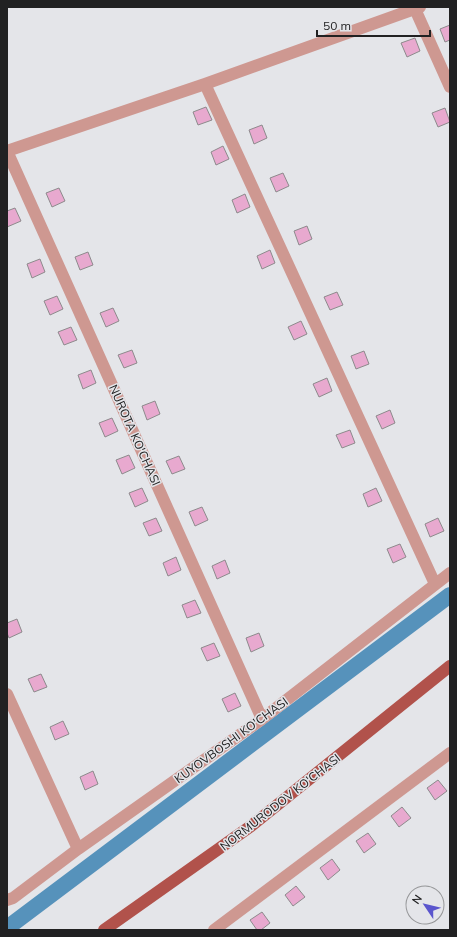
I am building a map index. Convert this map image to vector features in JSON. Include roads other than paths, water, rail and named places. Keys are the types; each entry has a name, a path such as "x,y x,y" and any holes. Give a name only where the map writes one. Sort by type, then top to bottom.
{"main road":[{"name":"NORMURODOV KO'CHASI","path":"104,930 251,826 450,666"}],"street":[{"path":"7,151 205,84 418,8 450,87"},
{"path":"205,84 435,584"},
{"name":"NUROTA KO'CHASI","path":"7,151 262,719"},
{"name":"KUYOVBOSHI KO'CHASI","path":"7,900 13,898 78,849 262,719 450,573"},
{"path":"7,694 78,849"},
{"path":"214,930 450,754"}],"waterway":[{"path":"7,928 450,595"}]}
